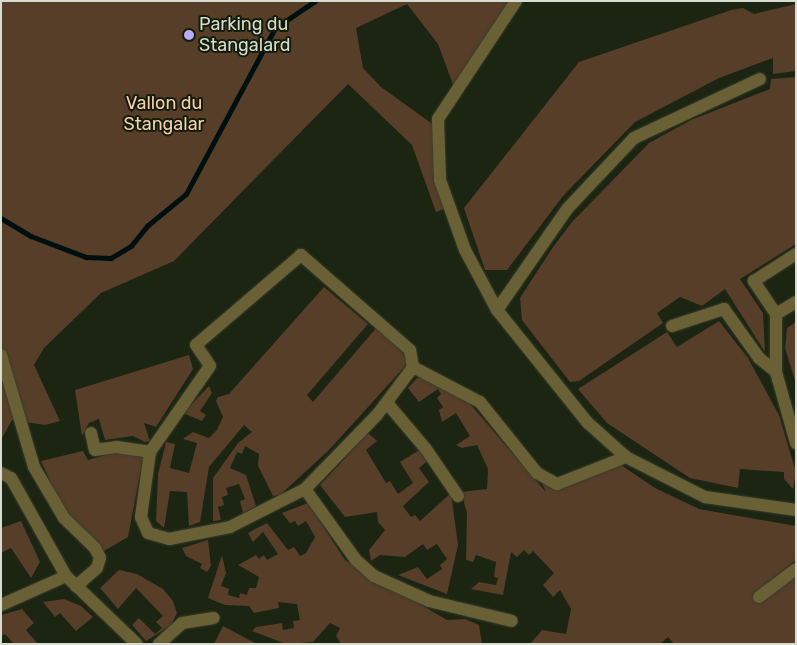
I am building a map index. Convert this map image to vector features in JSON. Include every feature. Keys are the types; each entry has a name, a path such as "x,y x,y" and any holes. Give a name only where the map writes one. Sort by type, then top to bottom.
{"street":[{"path":"516,1 438,118 440,180 465,250 497,310 587,422 626,457 705,498 796,510"},
{"path":"497,310 568,208 634,138 760,79"},
{"path":"796,254 754,281 776,314 776,372 796,443"},
{"path":"301,255 410,350 413,367 387,403 305,489 230,528 157,539 148,533 141,516 150,452 210,366 196,345 301,255"},
{"path":"776,314 796,302"},
{"path":"672,326 724,309 760,358 776,372"},
{"path":"1,355 34,467 64,518 95,548 100,558 98,568 76,586"},
{"path":"413,367 480,402 537,473 557,484 626,457"},
{"path":"387,403 426,449 458,496"},
{"path":"91,433 95,450 116,447 150,452"},
{"path":"1,473 11,478 66,576 133,642"},
{"path":"305,489 356,560 374,576 408,593 512,621"},
{"path":"759,597 796,569"},
{"path":"1,605 66,576"},
{"path":"159,644 182,623 214,618"}],"green space":[{"name":"Vallon du Stangalar","path":"1,1 509,1 454,87 438,44 407,4 356,28 363,68 381,87 434,125 446,208 436,212 412,145 348,84 174,261 101,293 44,348 34,365 60,421 45,425 12,420 2,438"},
{"path":"796,4 796,71 773,74 773,58 719,78 635,122 563,196 507,270 485,270 464,208 579,62 731,10 743,8 754,14"},
{"path":"796,77 796,244 740,279 763,313 765,352 725,289 702,306 680,297 657,313 663,323 579,381 570,382 522,320 520,298 553,247 572,222 649,143 691,120 770,89 771,79"},
{"path":"324,287 368,324 307,395 313,402 377,327 406,356 408,363 329,450 280,495 273,496 258,466 259,454 245,446 242,454 237,452 230,468 246,475 256,506 243,513 240,501 245,499 239,484 226,488 228,495 222,497 224,505 218,507 221,520 213,521 213,478 238,443 252,432 244,425 209,467 200,522 189,526 187,492 170,491 164,528 156,521 158,474 166,442 175,444 170,468 189,473 197,443 183,439 193,432 209,438 217,430 223,417 216,401 218,397 229,394"},
{"path":"719,321 748,358 779,415 796,472 793,489 784,479 784,472 740,469 738,488 690,478 607,423 578,389 667,332 677,347"},
{"path":"796,322 796,384 785,348 787,328"},
{"path":"189,355 193,369 156,427 144,423 150,441 145,442 133,436 105,440 99,419 89,423 82,436 75,390"},
{"path":"417,378 428,378 465,398 546,492 537,473 557,484 615,461 655,488 699,509 796,526 796,560 766,584 796,577 796,644 674,644 668,637 660,644 530,644 542,630 566,634 571,609 560,590 553,597 543,585 554,573 533,551 529,555 524,550 517,557 511,552 503,595 471,589 479,582 496,585 498,578 494,577 496,562 476,555 473,562 466,560 467,513 461,492 487,489 488,469 477,445 462,448 456,445 470,436 456,413 442,422 439,410 443,407 437,398 441,394 438,389 419,402 408,388"},
{"path":"209,386 212,393 200,411 206,415 202,421 183,413"},
{"path":"368,433 383,446 377,441 366,450 386,483 390,481 398,494 413,483 400,462 421,449 429,460 419,468 429,482 403,506 411,517 415,515 420,521 451,493 458,545 447,594 398,575 418,567 427,579 442,569 440,565 447,559 437,544 427,550 423,544 405,557 380,555 371,561 369,550 385,530 378,522 377,512 345,517 320,485"},
{"path":"125,450 143,458 128,537 102,552 62,508 41,461 83,451 88,460"},
{"path":"308,503 345,560 447,620 465,619 479,625 482,644 341,644 336,636 340,628 330,623 313,642 286,644 252,631 256,627 282,623 283,630 294,628 293,621 300,620 297,604 278,602 279,608 254,613 249,606 225,605 208,598 222,555 226,573 221,586 229,589 228,595 239,598 240,593 247,595 249,588 256,588 259,577 238,565 256,555 259,559 264,555 267,560 278,554 263,532 253,542 248,533 267,523 288,550 294,547 300,556 306,553 315,537 306,521 298,526 295,521 290,523 282,513"},
{"path":"21,521 40,562 31,578 11,548 1,553 1,528"},
{"path":"208,540 211,566 207,572 200,568 202,564 186,556 182,548"},
{"path":"119,570 137,574 163,589 173,601 177,613 171,625 146,641 132,625 139,618 155,634 162,628 156,622 163,616 136,588 118,609 100,588"},
{"path":"64,599 81,606 93,617 76,631 60,613 55,617 43,602"},
{"path":"22,609 34,623 26,630 38,644 14,644 5,634 1,636 1,615"},
{"path":"223,626 257,644 214,644"}],"waterway":[{"path":"1,218 31,236 86,257 111,258 131,246 147,226 186,194 275,28 315,1"}],"place":[{"name":"Parking du Stangalard","path":"189,35"}]}
